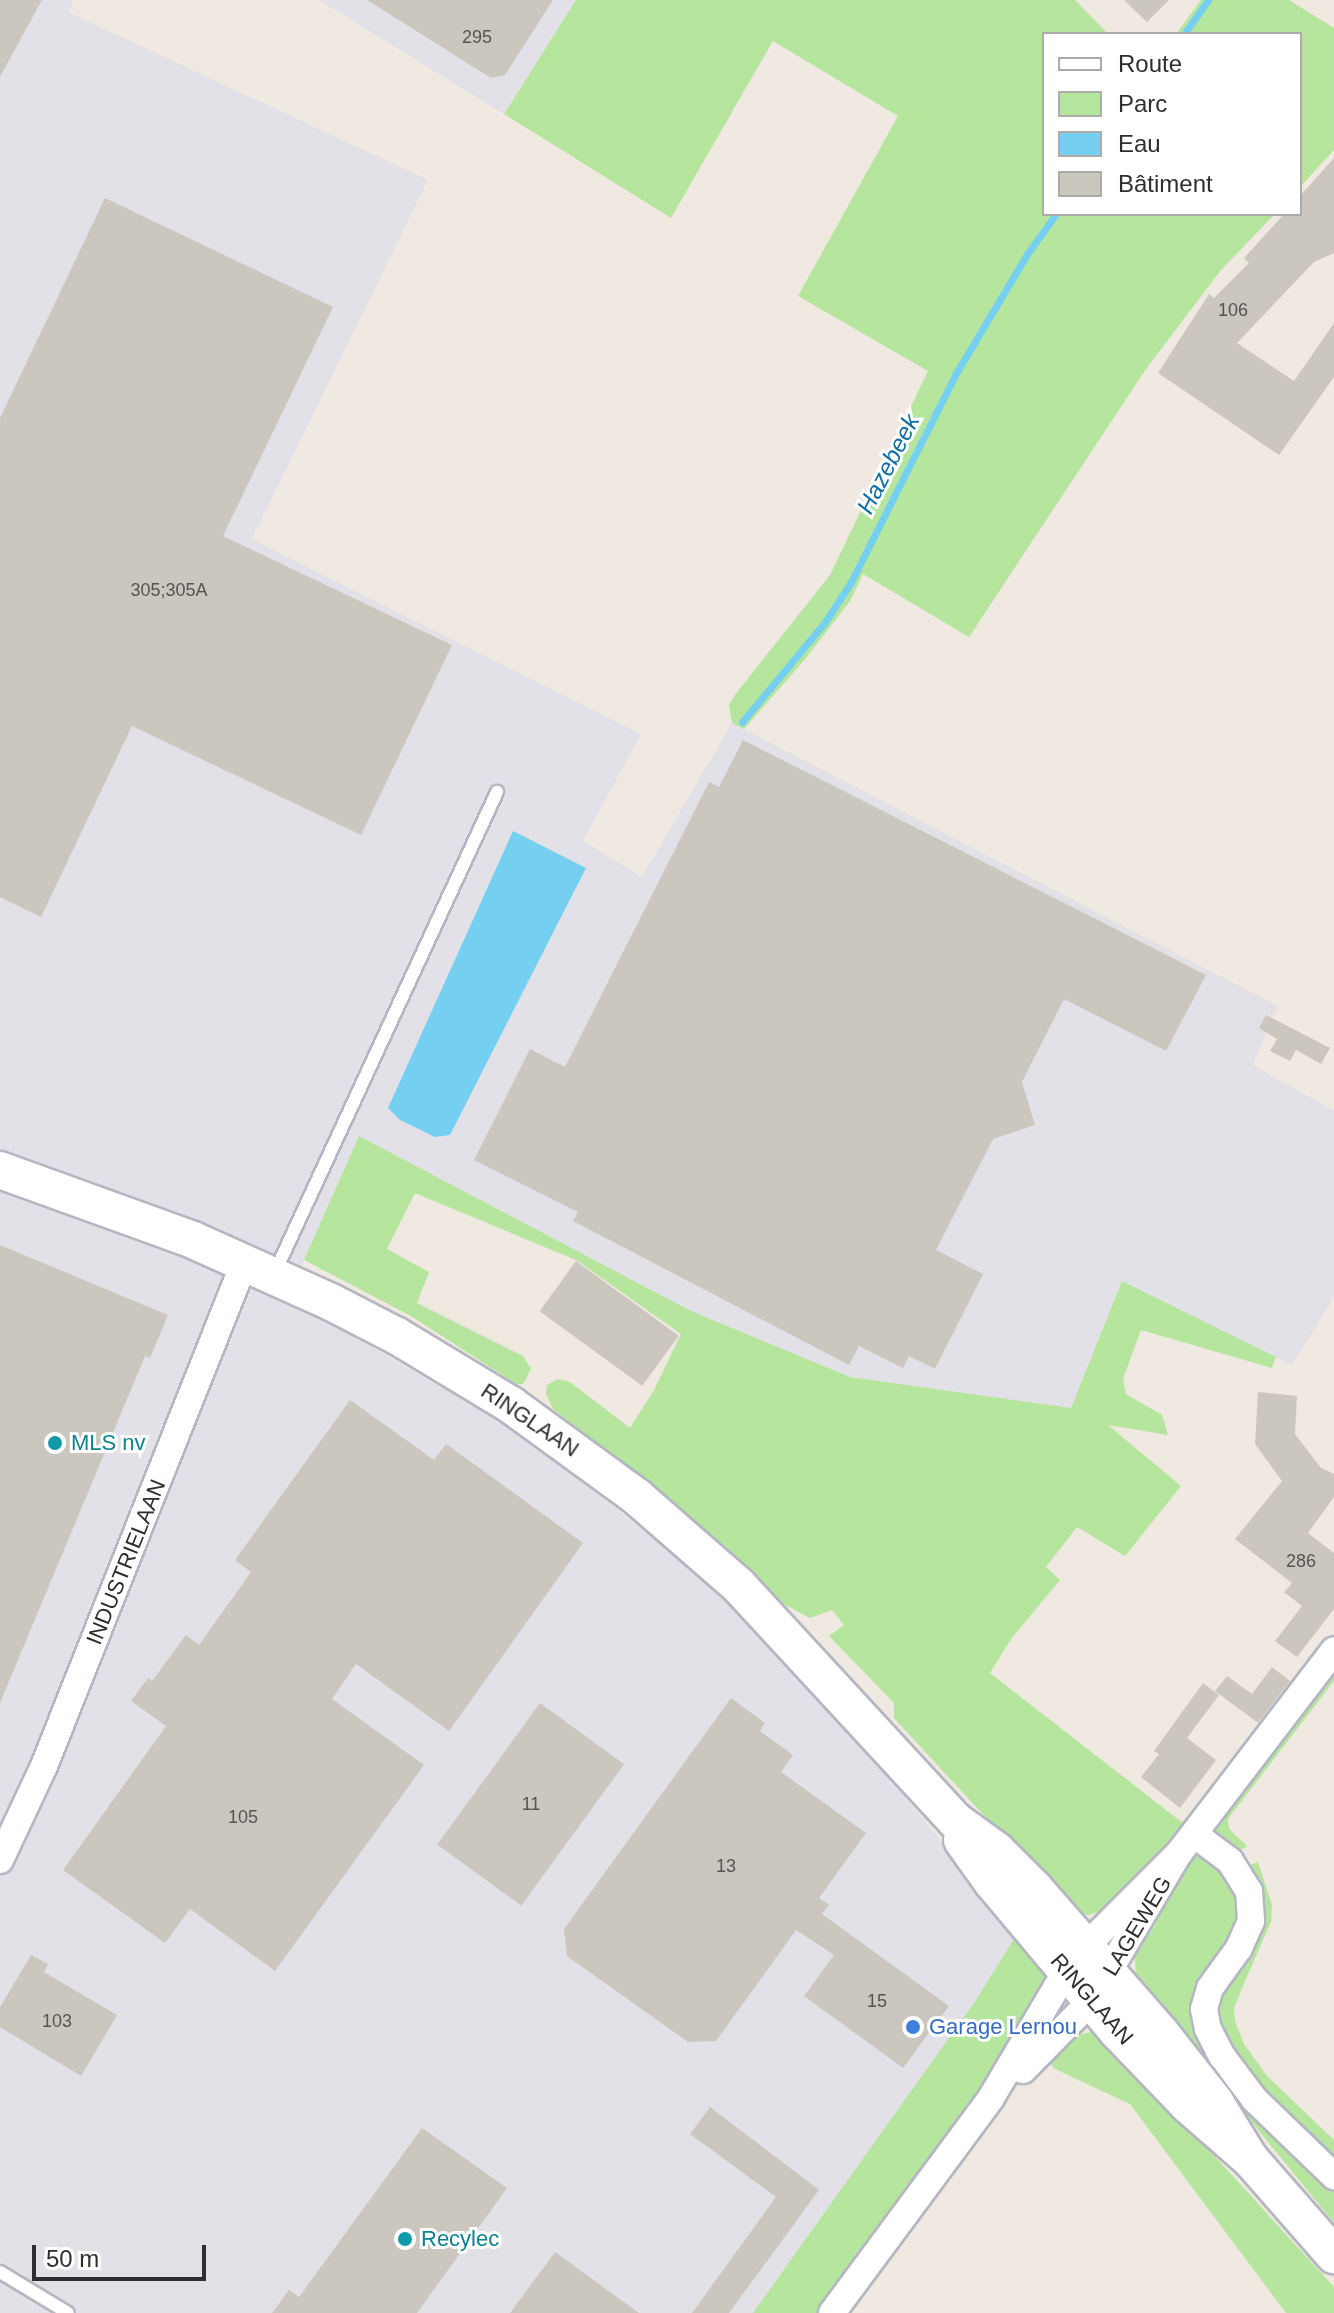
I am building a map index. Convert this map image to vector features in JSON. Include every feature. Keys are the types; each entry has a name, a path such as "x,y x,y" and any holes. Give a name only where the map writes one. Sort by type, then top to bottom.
{"main road":[{"name":"RINGLAAN","path":"0,1170 260,1268 384,1329 461,1373 559,1438 660,1516 768,1616 956,1821 996,1850 1088,1972 1215,2102 1250,2159 1334,2255"}],"street":[{"name":"INDUSTRIELAAN","path":"0,1860 44,1766 260,1268"},
{"name":"LAGEWEG","path":"832,2313 991,2098 1334,1650"},
{"path":"1186,1843 1230,1861 1249,1891 1251,1921 1239,1948 1210,1988 1204,2009 1208,2029 1222,2056 1255,2100 1334,2176"},
{"name":"LAGEWEG","path":"991,2098 1088,1972"}],"lane":[{"path":"260,1268 497,792"},
{"path":"0,2272 68,2313"}],"shaded area":[{"path":"0,0 74,0 68,12 428,180 252,539 641,734 583,841 642,877 732,723 1278,1006 1253,1065 1334,1111 1334,1297 1292,1365 1122,1281 1071,1408 850,1377 691,1311 359,1136 287,1299 515,1429 708,1581 855,1736 1017,1934 976,2000 753,2313 0,2313"},
{"path":"319,0 576,0 504,114"}],"green space":[{"path":"576,0 1075,0 1106,32 1042,32 1042,216 1273,216 1221,270 1146,369 969,637 863,574 850,601 806,658 744,729 732,723 729,705 830,575 928,371 798,296 898,116 773,41 671,218 504,114"},
{"path":"1201,0 1289,0 1334,28 1334,150 1302,185 1302,32 1177,32"},
{"path":"359,1136 691,1311 850,1377 1071,1408 1122,1281 1276,1357 1272,1368 1141,1330 1123,1379 1126,1394 1162,1415 1168,1435 1108,1425 1181,1486 1125,1556 1077,1527 1046,1567 1060,1580 1011,1639 990,1673 1188,1827 1105,1910 1089,1915 1074,1913 894,1718 894,1703 829,1636 844,1625 832,1610 810,1618 782,1603 729,1549 553,1409 546,1394 547,1385 558,1379 570,1382 630,1428 654,1390 681,1334 576,1260 415,1193 387,1249 429,1272 417,1303 523,1356 531,1369 523,1384 516,1384 411,1316 304,1260"},
{"path":"1334,1665 1334,1681 1228,1819 1229,1829 1247,1846 1238,1852 1212,1835 1213,1829"},
{"path":"1192,1856 1205,1856 1228,1871 1245,1919 1200,2020 1334,2185 1334,2223 1136,1980 1135,1957 1157,1922 1151,1917"},
{"path":"1258,1862 1272,1905 1271,1922 1234,2008 1235,2021 1244,2044 1267,2076 1334,2140 1334,2164 1250,2083 1216,2017 1219,1990 1240,1959 1248,1874 1250,1865"},
{"path":"1017,1934 1051,1967 1051,1988 990,2081 820,2313 753,2313 976,2000"},
{"path":"1091,2032 1103,2034 1334,2287 1334,2313 1286,2313 1130,2104 1055,2069 1047,2060 1073,2036"}],"water":[{"path":"513,831 586,868 450,1135 435,1137 400,1120 388,1108"}],"building":[{"path":"0,0 42,0 0,77"},
{"path":"367,0 553,0 505,75 491,78"},
{"path":"1124,0 1169,0 1147,22"},
{"path":"1334,158 1334,253 1314,262 1237,343 1294,381 1334,323 1334,377 1279,455 1158,373 1209,294 1214,298 1249,263 1244,258 1282,216 1302,216 1302,194"},
{"path":"105,198 333,307 223,536 452,645 361,835 132,726 41,917 0,897 0,418"},
{"path":"743,740 1206,975 1166,1051 1064,999 1022,1082 1035,1125 993,1139 936,1250 983,1274 935,1369 909,1356 903,1368 859,1346 849,1365 573,1221 578,1212 474,1160 530,1049 565,1067 709,782 719,787"},
{"path":"1266,1015 1330,1048 1321,1064 1296,1050 1290,1061 1270,1051 1277,1039 1259,1028"},
{"name":"MLS nv","path":"0,1245 168,1315 150,1358 145,1356 0,1703"},
{"path":"576,1261 679,1336 642,1386 540,1311"},
{"path":"1258,1392 1297,1396 1295,1434 1321,1468 1334,1474 1334,1497 1308,1533 1334,1553 1334,1609 1297,1657 1275,1641 1302,1606 1284,1592 1292,1583 1235,1539 1282,1481 1255,1444"},
{"path":"350,1400 434,1460 446,1444 583,1543 449,1731 356,1664 332,1699 424,1765 275,1971 190,1909 165,1943 63,1870 166,1726 131,1701 148,1678 152,1681 186,1635 199,1645 251,1572 235,1560"},
{"path":"1272,1667 1290,1681 1258,1723 1215,1691 1227,1676 1252,1694"},
{"path":"1203,1683 1219,1695 1187,1738 1216,1760 1180,1808 1141,1777 1159,1754 1154,1751"},
{"path":"731,1698 765,1723 760,1731 793,1755 781,1772 866,1833 819,1898 829,1905 822,1914 949,2006 903,2068 804,1996 834,1955 796,1930 716,2041 688,2042 567,1956 564,1929"},
{"path":"540,1703 624,1764 521,1906 437,1845"},
{"path":"31,1955 48,1964 44,1972 117,2015 81,2076 0,2027 0,2007"},
{"path":"710,2107 819,2190 729,2313 692,2313 776,2197 690,2134"},
{"name":"Recylec","path":"422,2128 507,2188 417,2313 272,2313 289,2290 299,2297"},
{"path":"555,2252 639,2313 510,2313"}],"waterway":[{"name":"Hazebeek","path":"1185,32 1208,0"},
{"name":"Hazebeek","path":"742,722 825,622 851,582 955,375 1027,254 1055,216"}],"place":[{"name":"MLS nv","path":"55,1443"},
{"name":"Garage Lernou","path":"913,2027"},
{"name":"Recylec","path":"405,2239"}]}
